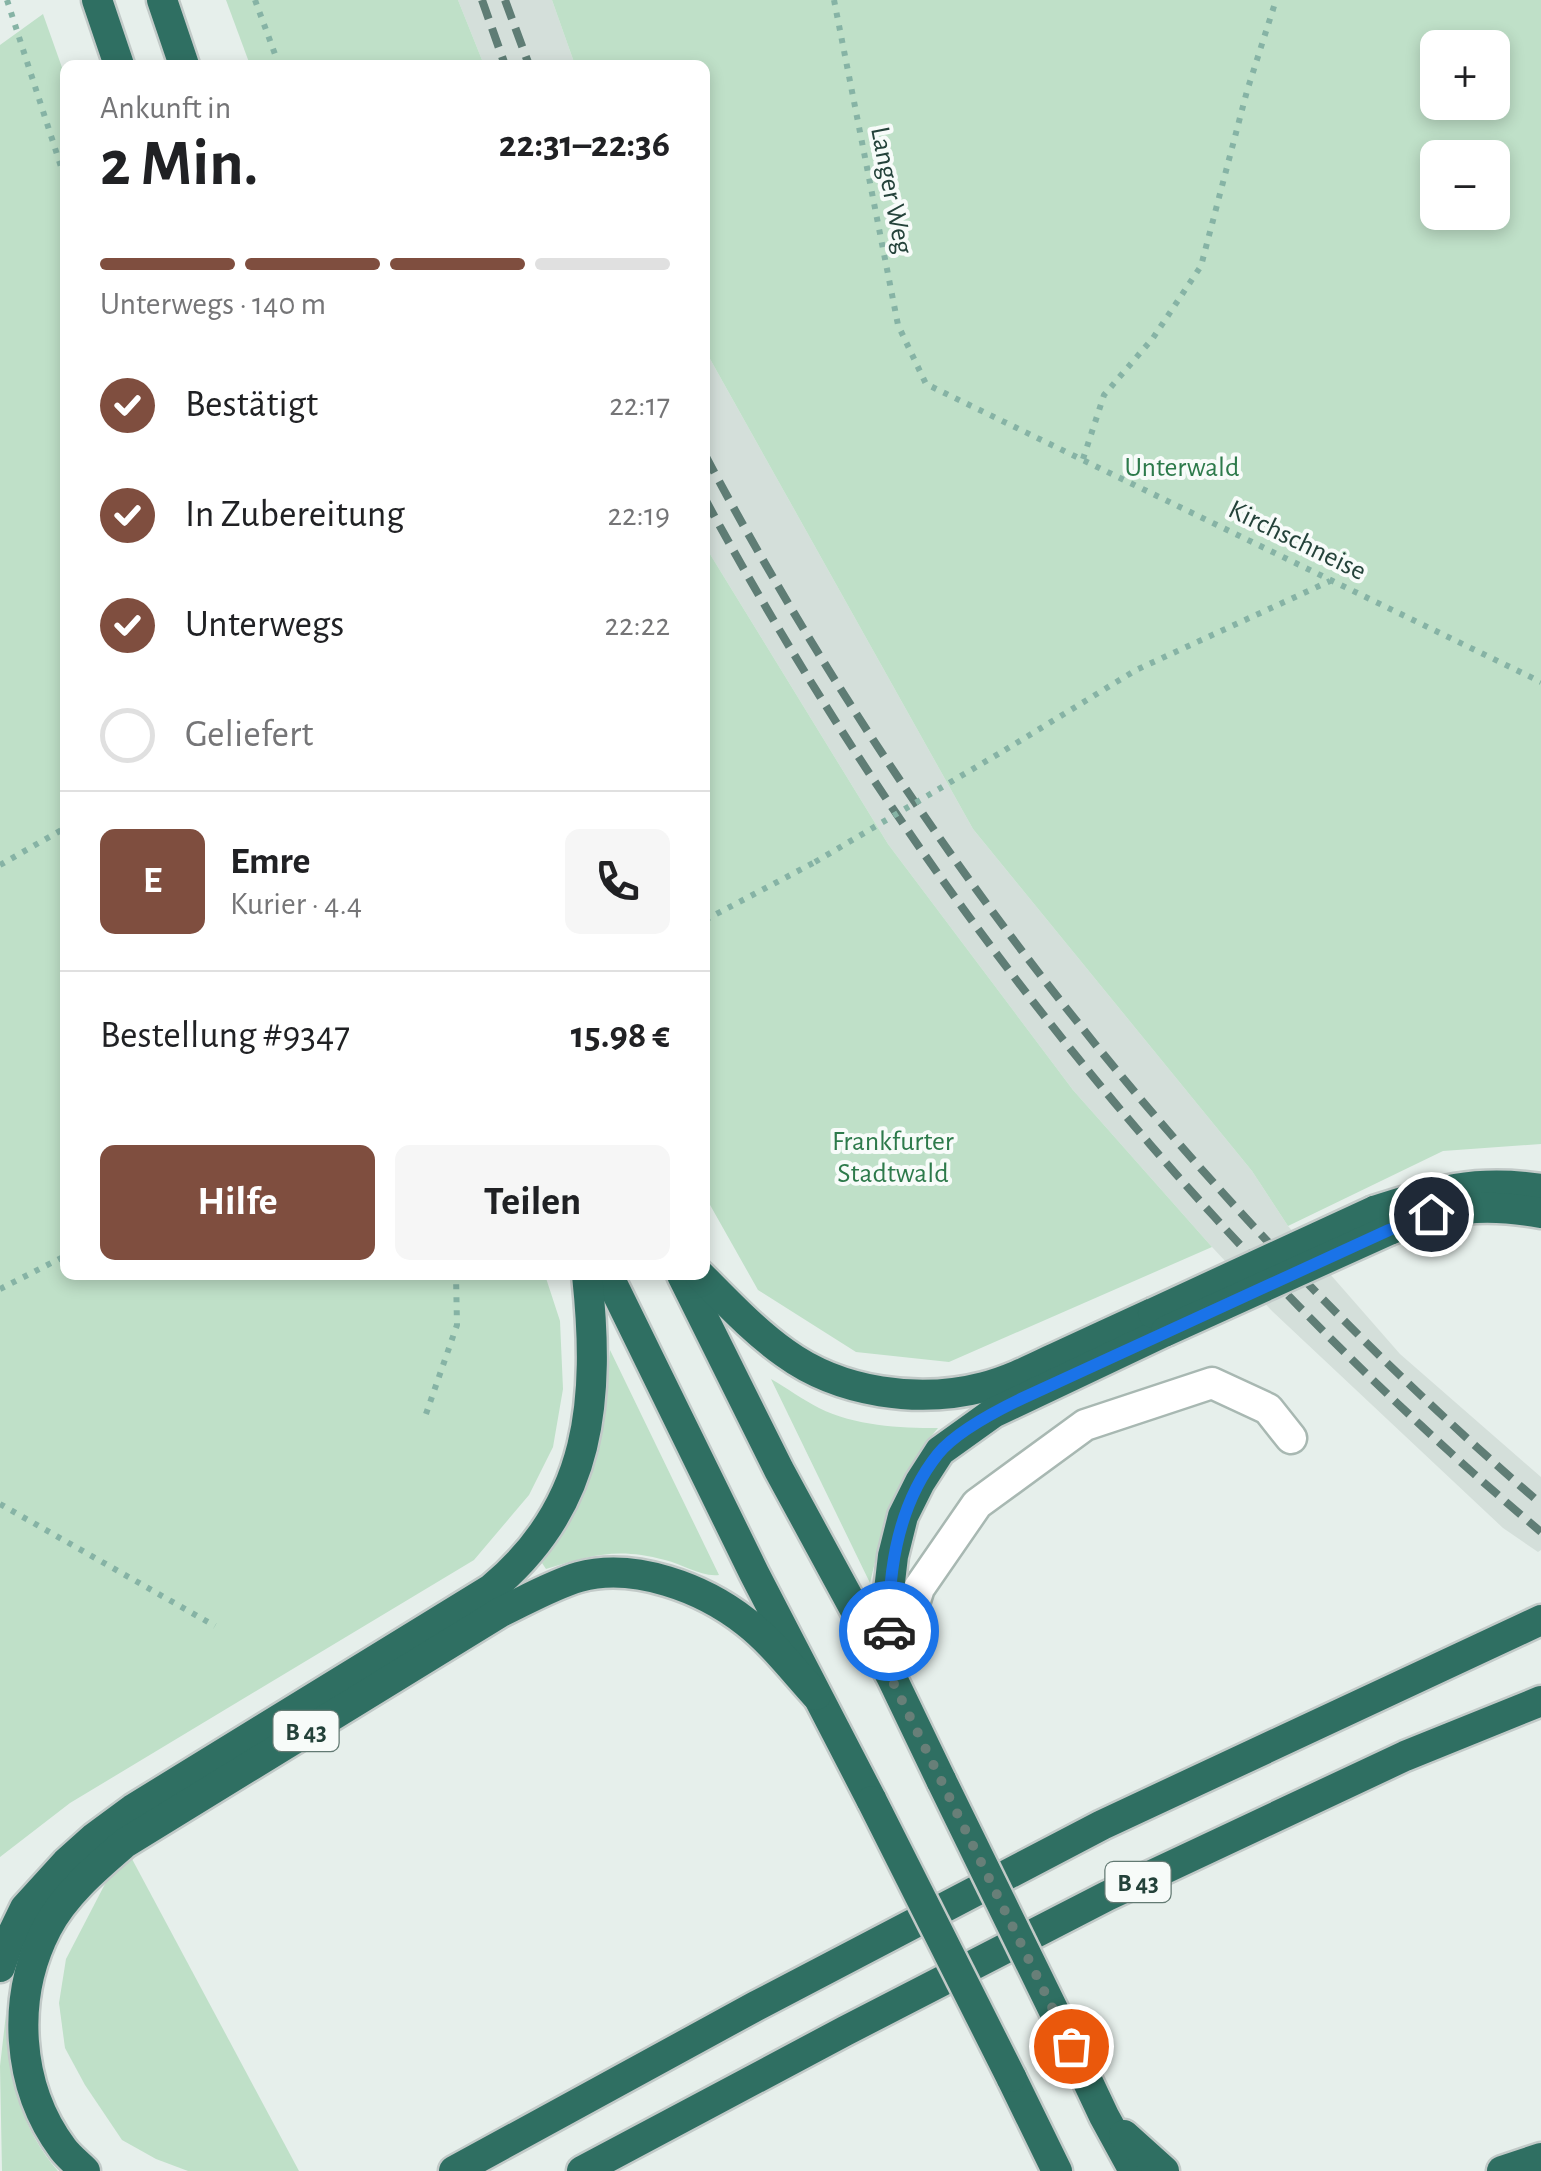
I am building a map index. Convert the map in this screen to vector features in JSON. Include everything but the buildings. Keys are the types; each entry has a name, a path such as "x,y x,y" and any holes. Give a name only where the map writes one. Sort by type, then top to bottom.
{"highway":[{"path":"97,0 117,60"},
{"path":"162,0 182,60"},
{"path":"890,1676 888,1599 893,1556 904,1516 940,1451 992,1413 1160,1322 1382,1220 1426,1194 1468,1186 1541,1189"},
{"path":"1382,1220 1471,1207 1541,1213"},
{"name":"B 43","path":"0,1967 25,1908 95,1837 491,1590 514,1571 556,1515 584,1446 593,1367 588,1280"},
{"name":"B 43","path":"610,1280 1011,2077 1050,2164"},
{"path":"684,1280 778,1470 890,1676 1134,2171"},
{"path":"705,1280 788,1356 859,1387 906,1394 945,1394 985,1387 1160,1322"},
{"name":"B 43","path":"85,2171 63,2149 42,2112 30,2078 22,2038 24,1998 47,1928 67,1898 94,1870 137,1836 501,1612 581,1576 648,1576 718,1602 749,1624 816,1694"},
{"name":"B 43","path":"1492,1641 1541,1600"},
{"name":"B 43","path":"454,2171 1102,1824 1541,1620"},
{"name":"B 43","path":"582,2171 1106,1896 1405,1756 1541,1701"},
{"name":"B 43","path":"1405,1756 1541,1725"},
{"path":"1104,2116 1164,2171"},
{"path":"1502,2171 1541,2158"}],"lane":[{"path":"890,1676 918,1588 977,1504 1085,1425 1212,1384 1268,1409 1290,1438"}],"path":[{"path":"7,0 60,164"},
{"path":"255,0 276,60"},
{"name":"Langer Weg","path":"834,0 898,325 926,384"},
{"path":"1083,459 1104,395 1153,338 1201,266 1276,0"},
{"name":"Kirchschneise","path":"926,384 1541,682"},
{"path":"710,917 815,862 1136,670 1331,580"},
{"path":"0,864 60,831"},
{"path":"0,1289 60,1259"},
{"path":"426,1414 457,1325 456,1280"},
{"path":"0,1504 215,1626"}],"shaded area":[{"path":"458,0 552,0 573,60 482,60"},
{"path":"710,359 973,829 1252,1171 1288,1226 1400,1354 1541,1477 1541,1550 1538,1552 1503,1528 1272,1311 1212,1247 1073,1090 888,844 710,554"}],"green space":[{"path":"226,0 458,0 482,60 248,60"},
{"name":"Unterwald","path":"552,0 1541,0 1541,1144 1443,1151 1288,1226 1252,1171 973,829 710,359 710,60 573,60"},
{"path":"43,14 60,62 60,1280 547,1280 560,1321 563,1389 553,1447 529,1495 474,1560 70,1803 0,1857 0,45"},
{"name":"Frankfurter Stadtwald","path":"710,554 888,844 1073,1090 1212,1247 949,1362 856,1352 758,1290 710,1205"},
{"path":"610,1350 719,1575 633,1554 591,1557 546,1569 542,1563 575,1512 594,1462"},
{"path":"771,1379 819,1408 847,1419 938,1428 912,1465 894,1501 870,1583"},
{"path":"132,1859 299,2171 188,2171 156,2159 122,2140 65,2048 59,2003 66,1959 106,1882"},
{"path":"6,2014 18,2097 33,2135 58,2171 2,2171 0,2066"}],"railway":[{"path":"482,0 503,60"},
{"path":"505,0 527,60"},
{"path":"710,464 788,602 877,746 973,884 1074,1018 1182,1147 1296,1271 1416,1390 1541,1504"},
{"path":"710,508 788,644 877,785 973,922 1075,1054 1183,1182 1297,1304 1416,1421 1541,1532"}],"way so far":[{"path":"889,1631 890,1676 1071,2046"}],"route":[{"path":"889,1631 893,1556 904,1516 940,1451 992,1413 1023,1398 1431,1214"}]}
